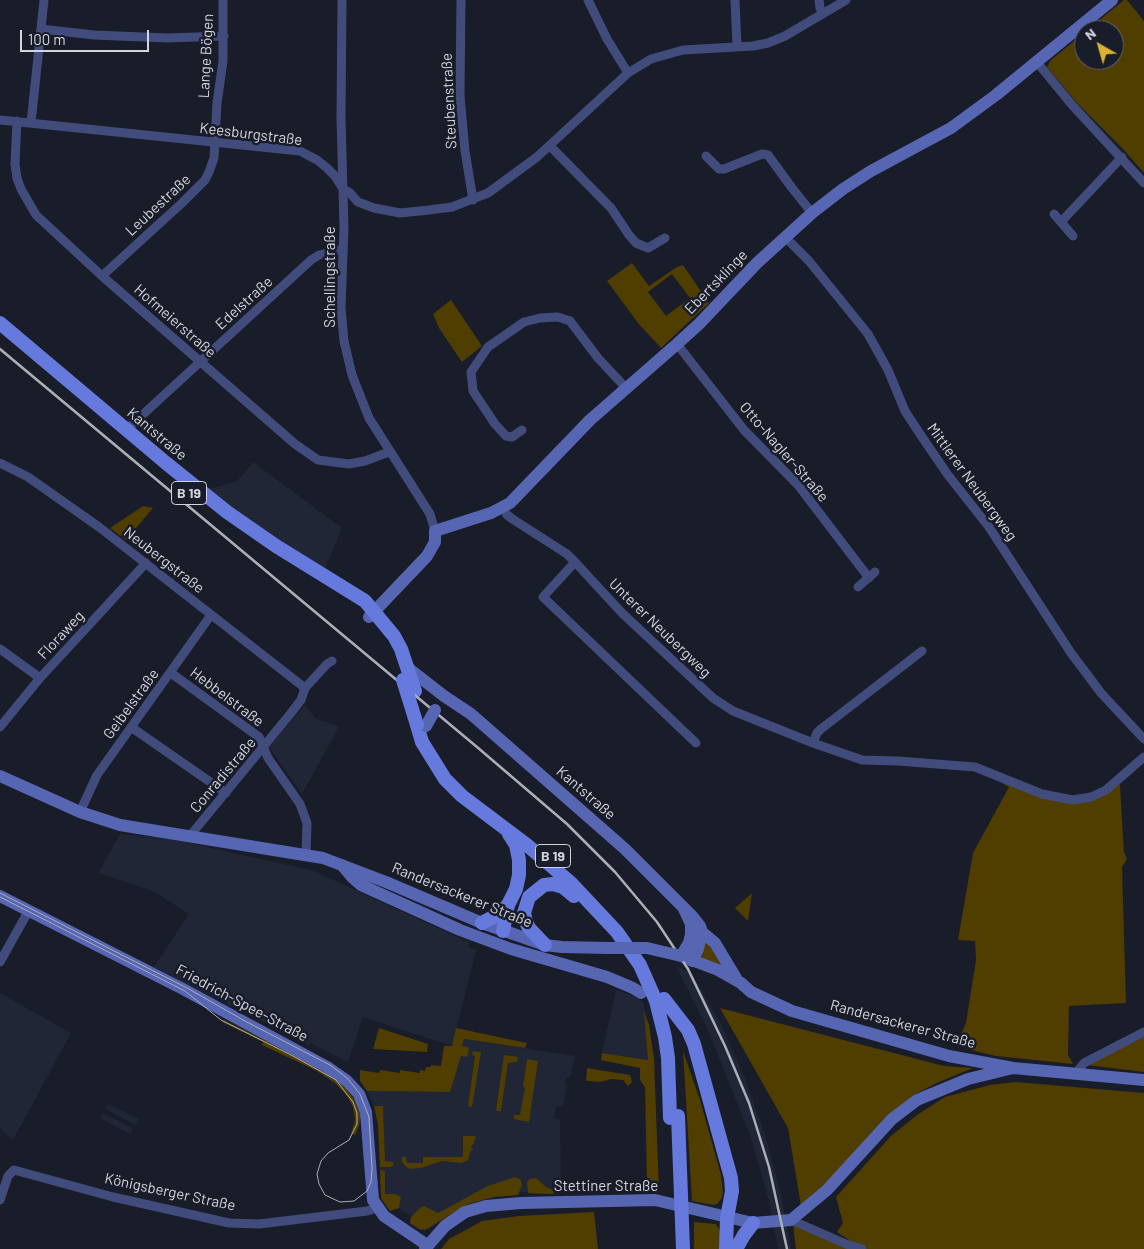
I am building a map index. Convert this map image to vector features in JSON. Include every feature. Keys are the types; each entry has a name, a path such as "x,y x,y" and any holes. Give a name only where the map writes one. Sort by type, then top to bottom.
{"main road":[{"name":"Kantstraße","path":"0,324 205,495 250,528 359,598 372,614"},
{"name":"B 19","path":"0,334 201,503 264,548 372,614 416,691 423,727 422,742 444,779 462,796 564,877 595,907 617,932 640,965 653,993 661,1018 668,1058 674,1117 683,1249"},
{"name":"B 19","path":"406,674 423,727 440,759 468,791 553,856 604,904 628,931 652,970 664,998 673,1032 676,1061 674,1117 675,1249"},
{"path":"503,931 508,905 516,889 520,865 516,845 504,828"},
{"path":"545,945 529,928 524,913 529,897 544,885 553,884 562,887 572,894 600,924 634,971 645,996 661,1018"},
{"path":"482,923 495,916 508,905"},
{"path":"664,998 688,1030 694,1044 732,1178 732,1191 727,1218 726,1249"},
{"path":"736,1249 754,1223"}],"street":[{"path":"31,123 44,0"},
{"name":"Lange Bögen","path":"214,143 223,61 223,0"},
{"name":"Schellingstraße","path":"342,0 341,125 344,189 341,308 347,358 369,418 430,514 435,531"},
{"name":"Steubenstraße","path":"461,0 460,96 464,151 473,200"},
{"path":"588,0 607,39 628,73"},
{"path":"735,0 737,47"},
{"path":"819,0 823,13"},
{"name":"Keesburgstraße","path":"0,120 300,151 326,167 344,189 358,202 374,208 400,213 452,207 488,193 509,179 550,146 628,73 651,59 683,50 768,44 846,0"},
{"name":"Ebertsklinge","path":"435,531 503,508 515,498 590,420 706,317 752,268 812,213 843,189 871,171 947,131 996,95 1112,0"},
{"path":"41,29 113,36 168,38 224,36"},
{"path":"1036,61 1072,105 1144,183"},
{"name":"Hofmeierstraße","path":"17,121 15,164 21,189 36,215 102,276 295,444 318,460 349,464 366,461 389,452"},
{"name":"Leubestraße","path":"102,276 182,203 204,180 212,164 214,143"},
{"path":"550,146 611,208 636,243 648,248 665,238"},
{"path":"706,156 721,173 724,169 762,154 768,155 812,213"},
{"path":"1061,222 1122,157"},
{"path":"1054,214 1073,236"},
{"name":"Mittlerer Neubergweg","path":"785,237 809,261 868,334 888,370 903,406 922,437 948,475 984,520 1071,653 1101,693 1144,739"},
{"name":"Edelstraße","path":"126,430 311,260 319,255 343,249"},
{"path":"522,430 512,437 506,436 495,424 473,391 471,372 488,347 524,322 540,318 558,317 570,321 598,358 626,388"},
{"name":"Otto-Nagler-Straße","path":"677,344 744,430 798,485 872,575 858,587"},
{"name":"Neubergstraße","path":"0,462 28,477 60,499 146,563 305,688"},
{"name":"Unterer Neubergweg","path":"503,508 514,520 567,554 622,614 713,698 733,711 813,743 862,760 975,767 1042,794 1073,800 1091,797 1106,790 1144,757"},
{"path":"372,614 427,556 435,542 435,531"},
{"path":"575,562 543,597 696,743"},
{"name":"Floraweg","path":"0,727 40,678 146,563"},
{"name":"Geibelstraße","path":"80,812 97,775 212,615"},
{"path":"0,649 40,678"},
{"path":"813,743 821,729 922,651"},
{"name":"Conradistraße","path":"190,837 301,700 305,688 332,661"},
{"name":"Hebbelstraße","path":"171,673 259,737 268,758 300,804 307,823 306,855"},
{"name":"Kantstraße","path":"406,674 462,708 625,849 698,923 702,932 715,943 732,975 745,987"},
{"path":"423,727 435,710 450,706 462,708"},
{"path":"131,727 226,793"},
{"name":"Randersackerer Straße","path":"0,776 80,812 120,825 226,841 323,858 340,863 482,923 545,945 595,948 647,948 686,959 718,970 745,987 792,1011 949,1056 1013,1068 1144,1080"},
{"name":"Randersackerer Straße","path":"340,863 361,884 460,930 511,949 607,977 633,988 645,996"},
{"name":"Friedrich-Spee-Straße","path":"0,896 190,992 328,1067 348,1081 358,1094 366,1112 371,1190 377,1208"},
{"name":"Kantstraße","path":"683,908 691,924 686,959"},
{"path":"0,962 29,910"},
{"path":"686,959 698,949 702,932"},
{"path":"1076,1073 1084,1063 1144,1032"},
{"path":"862,1249 846,1244 795,1217 826,1190 892,1119 917,1100 968,1079 1013,1068"},
{"name":"Königsberger Straße","path":"0,1200 8,1176 14,1170 113,1197 229,1223 259,1224 367,1211 377,1208"},
{"name":"Stettiner Straße","path":"426,1247 445,1226 465,1212 486,1206 521,1202 655,1200 754,1223 795,1217"},
{"path":"377,1208 384,1216 426,1247"}],"shaded area":[{"path":"1124,0 1127,0 1144,21 1144,173 1077,103 1047,67 1051,60 1074,41 1074,70 1124,70 1124,20 1099,20"},
{"path":"632,263 649,286 683,265 709,303 661,348 638,323 607,281","holes":["672,274 690,298 666,316 648,292"]},
{"path":"451,300 482,346 462,362 439,328 433,314"},
{"path":"253,462 342,528 325,568 273,538 208,489 237,481"},
{"path":"143,506 153,508 126,540 110,528"},
{"path":"305,705 315,718 339,727 302,794 269,747"},
{"path":"1004,779 1042,794 1084,799 1117,781 1120,785 1124,852 1127,859 1122,867 1126,1003 1069,1006 1068,1055 1073,1064 996,1056 971,1050 952,1042 962,1032 966,1023 976,960 975,941 958,940 973,853 1009,787 1002,783"},
{"path":"120,834 171,839 314,871 470,943 468,947 476,950 452,1046 363,1017 348,1062 310,1043 309,1045 154,967 189,914 153,891 98,873"},
{"path":"752,893 748,921 735,908"},
{"path":"706,939 723,968 698,959"},
{"path":"676,966 691,973 721,1024 745,1078 765,1134 781,1195 791,1249 778,1249 768,1197 750,1135 708,1030"},
{"path":"616,990 634,996 644,1003 648,1060 602,1053"},
{"path":"0,993 71,1033 13,1140 0,1128"},
{"path":"720,1008 944,1066 973,1068 913,1095 824,1187 801,1206 788,1128"},
{"path":"644,1011 649,1025 654,1058 659,1192 650,1191 647,1187 645,1087 640,1080 640,1068 601,1060 602,1053 648,1060"},
{"path":"224,1020 299,1057 340,1081 355,1100 362,1118 360,1118 355,1135 351,1133 355,1120 353,1107 347,1096 336,1084 317,1071 262,1045 263,1042 222,1022"},
{"path":"379,1028 428,1044 427,1052 373,1049"},
{"path":"456,1028 527,1043 525,1048 464,1039 462,1046 469,1047 468,1055 466,1057 461,1056 450,1092 367,1091 360,1081 360,1070 379,1073 380,1070 400,1073 400,1070 420,1073 420,1070 425,1071 426,1067 431,1067 431,1065 441,1066 444,1046 452,1046"},
{"path":"1144,1037 1144,1072 1087,1065"},
{"path":"464,1039 575,1056 571,1074 569,1078 566,1078 565,1084 567,1084 563,1106 556,1107 554,1118 560,1119 561,1187 553,1187 554,1194 520,1192 518,1195 481,1199 458,1209 429,1229 419,1229 410,1223 411,1216 399,1208 390,1211 381,1198 378,1124 374,1106 367,1091 450,1092"},
{"path":"473,1051 481,1052 472,1107 468,1106 475,1056 472,1055"},
{"path":"683,1051 700,1100 721,1175 722,1198 717,1204 713,1205 692,1201"},
{"path":"504,1055 518,1057 517,1062 508,1063 501,1111 496,1111"},
{"path":"527,1059 538,1061 529,1122 514,1119 514,1115 520,1115 525,1088 523,1087"},
{"path":"587,1068 630,1075 632,1082 628,1086 623,1080 588,1081 586,1080"},
{"path":"1016,1082 1144,1093 1144,1249 867,1249 858,1246 837,1232 843,1223 836,1197 891,1136 917,1115 945,1097 990,1085"},
{"path":"108,1104 139,1119 136,1125 105,1109"},
{"path":"374,1106 383,1106 385,1161 393,1162 394,1165 391,1167 380,1167 378,1124"},
{"path":"103,1113 133,1129 130,1134 100,1118"},
{"path":"463,1136 475,1136 476,1139 472,1145 471,1148 473,1149 468,1160 462,1163 442,1161 421,1168 410,1169 402,1162 402,1157 406,1157 407,1163 423,1163 423,1157 463,1157"},
{"path":"380,1170 385,1171 385,1194 395,1194 401,1197 399,1208 390,1211 381,1198"},
{"path":"515,1177 521,1180 522,1185 518,1195 494,1197 468,1204 425,1230 419,1229 410,1223 411,1217 424,1206 438,1213 488,1186"},
{"path":"536,1178 546,1187 553,1190 554,1194 528,1193 527,1182 530,1179"},
{"path":"594,1212 598,1249 441,1249 449,1239 482,1221 519,1216"},
{"path":"694,1222 716,1224 723,1236 721,1249 694,1249"},
{"path":"793,1223 851,1249 796,1249"}],"tram line":[{"path":"0,893 187,988 245,1021 330,1065 342,1074 360,1094 369,1117 372,1169 371,1182 367,1191 354,1201 340,1202 325,1195 319,1184 317,1174 321,1161 328,1153 349,1140 357,1124 357,1113 353,1102 336,1080 221,1020 185,991 0,897"}],"railway":[{"path":"0,349 477,747 567,824 615,872 657,922 688,969 725,1046 749,1103 769,1167 787,1249"}]}
